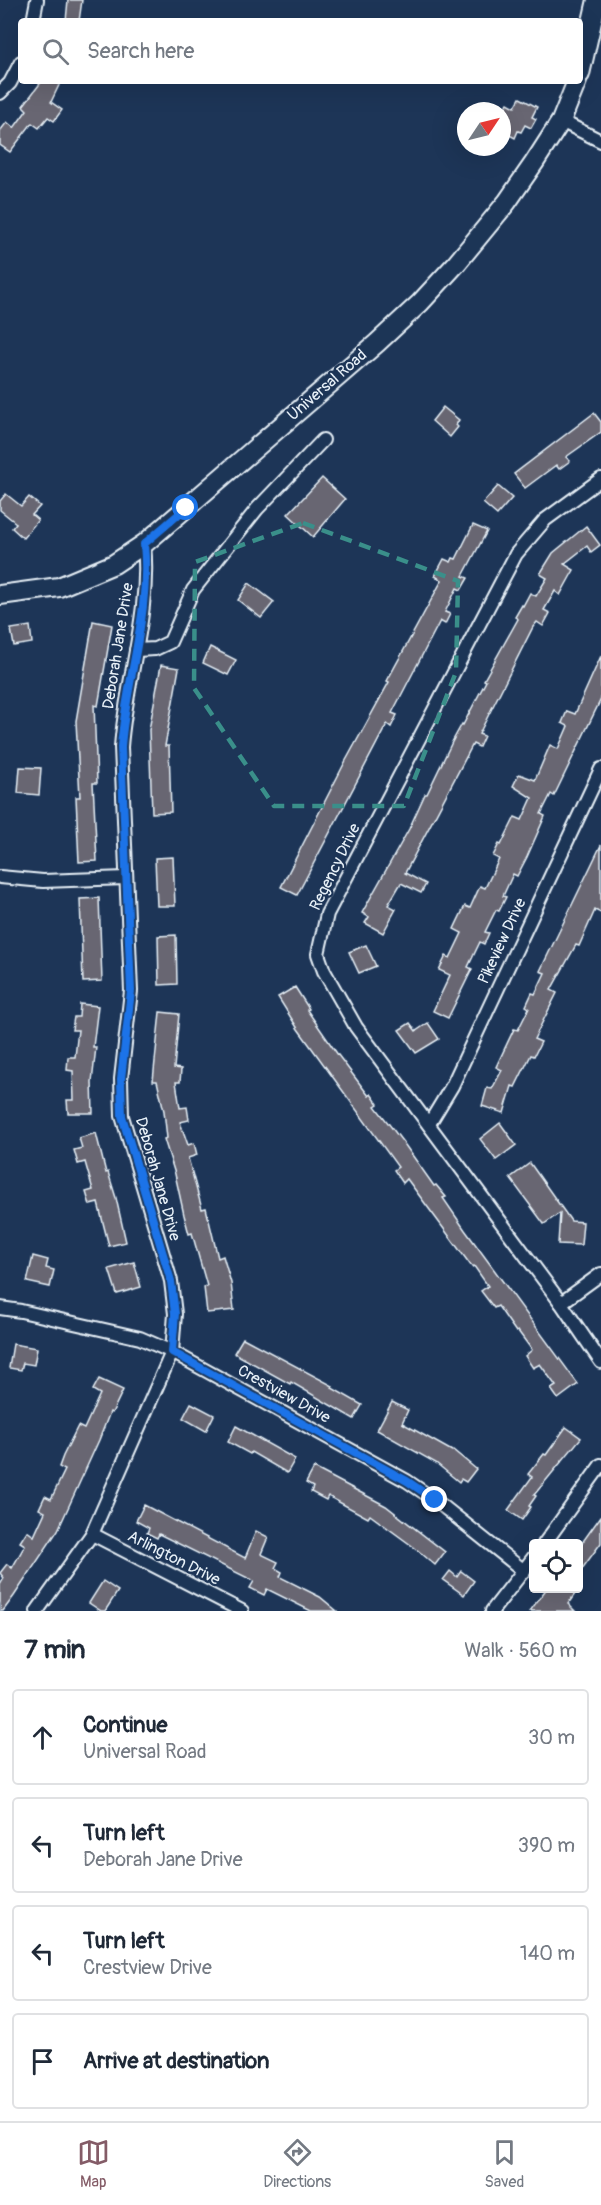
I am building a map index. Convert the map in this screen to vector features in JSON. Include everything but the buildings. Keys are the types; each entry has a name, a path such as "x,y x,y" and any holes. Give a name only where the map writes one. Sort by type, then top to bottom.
{"street":[{"path":"34,18 37,0"},
{"path":"583,61 597,0"},
{"path":"0,93 10,83 18,68"},
{"name":"Universal Road","path":"0,595 59,587 114,564 144,544 377,343 420,303 456,264 507,202 561,121 577,84"},
{"path":"561,121 601,141"},
{"path":"136,650 155,649 170,642 193,590 257,509 323,441"},
{"name":"Regency Drive","path":"601,478 545,520 516,554 327,914 318,954 324,971 356,1027 561,1303 601,1362"},
{"name":"Deborah Jane Drive","path":"37,1611 92,1534 172,1352 175,1314 171,1281 122,1116 121,1079 131,991 121,747 123,715 136,650 147,570 144,544"},
{"name":"Pikeview Drive","path":"429,1124 452,1086 601,769"},
{"path":"0,877 43,881 126,878"},
{"path":"561,1303 601,1274"},
{"name":"Crestview Drive","path":"0,1308 140,1338 172,1352 407,1481 435,1500 524,1570"},
{"path":"547,1539 601,1466"},
{"name":"Arlington Drive","path":"92,1534 242,1611"},
{"path":"492,1611 529,1564"}],"highlighted area":[{"path":"303,523 458,581 456,672 404,806 274,806 194,688 195,562"}],"route":[{"path":"186,508 144,544 147,570 136,650 123,715 121,747 131,991 121,1079 122,1116 171,1281 175,1314 172,1352 407,1481 435,1500"}]}
